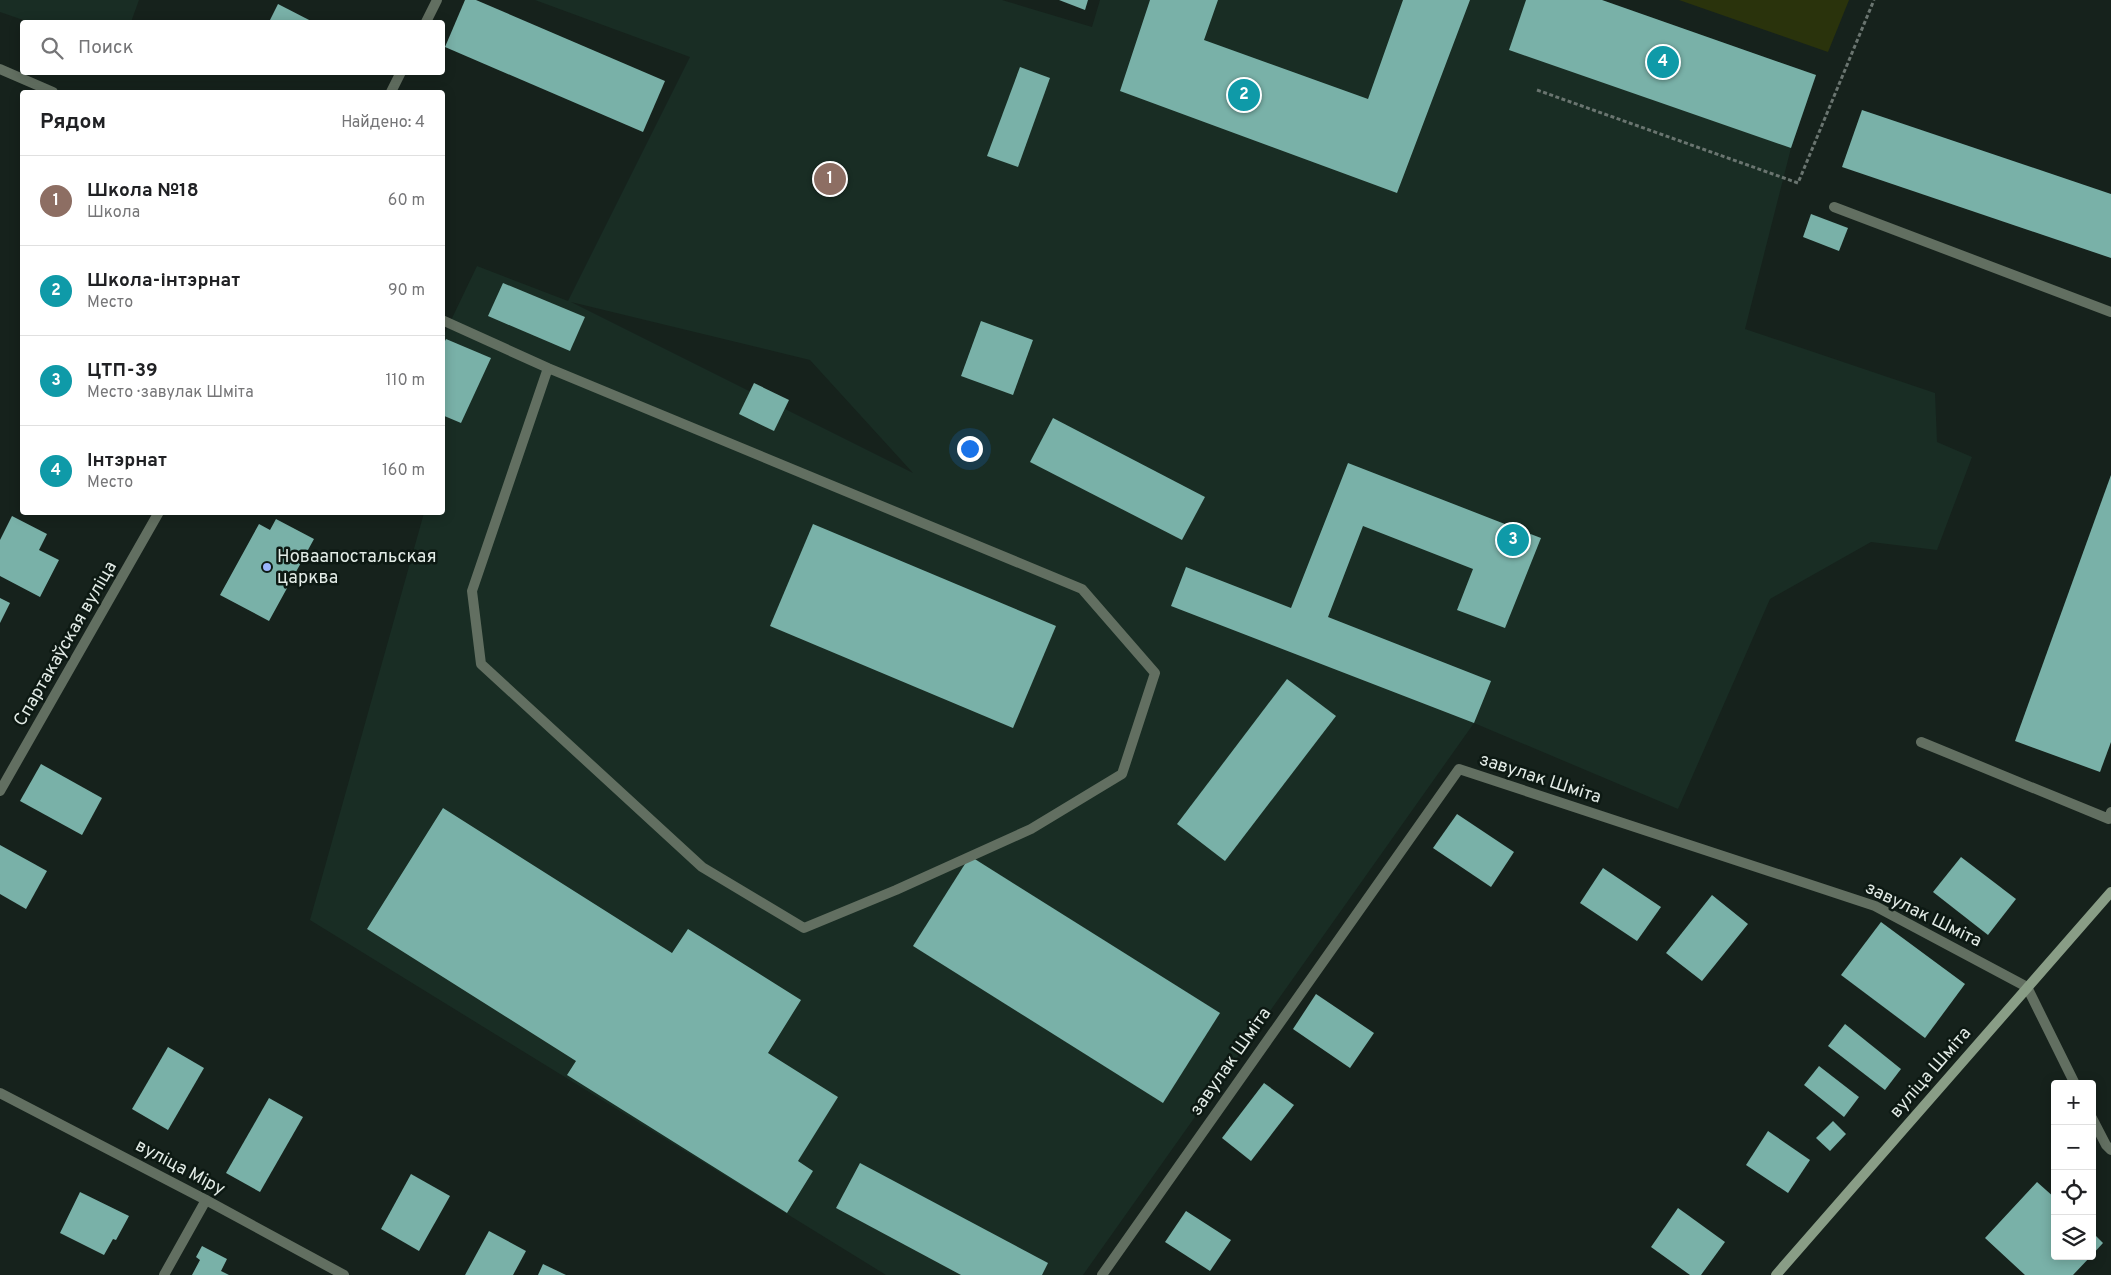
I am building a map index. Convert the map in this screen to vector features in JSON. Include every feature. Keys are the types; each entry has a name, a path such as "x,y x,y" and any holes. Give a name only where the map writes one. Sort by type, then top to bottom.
{"main road":[{"name":"вуліца Шміта","path":"1776,1275 2111,892"}],"street":[{"path":"427,20 437,0"},
{"path":"0,69 48,90"},
{"path":"392,90 400,75"},
{"path":"1834,207 2111,312"},
{"path":"445,321 548,368 1082,589 1155,673 1122,774 1031,829 896,890 804,928 702,866 481,664 472,591 548,368"},
{"name":"Спартакаўская вуліца","path":"0,791 158,515"},
{"path":"1921,742 2110,817"},
{"name":"завулак Шміта","path":"1102,1275 1459,769 1875,906 2027,987"},
{"path":"2027,987 2073,1080"},
{"name":"вуліца Міру","path":"0,1093 206,1200 344,1275"},
{"path":"2096,1125 2111,1150"},
{"path":"164,1275 206,1200"}],"path":[{"path":"1537,90 1798,183 1874,0"}],"shaded area":[{"path":"0,0 139,0 132,20 23,20 0,12"},
{"path":"535,0 1002,0 1092,27 1100,0 1602,0 1816,75 1791,148 1745,329 1935,393 1937,442 1972,457 1937,550 1871,542 1770,599 1678,809 1474,723 1083,1275 886,1275 310,920 423,515 445,515 445,333 477,266 568,301 690,57","holes":["571,302 810,360 913,473"]}],"green space":[{"path":"1679,0 1849,0 1828,52"}],"building":[{"path":"465,0 476,0 665,81 643,132 445,47"},
{"path":"1059,0 1088,0 1085,10"},
{"path":"1150,0 1218,0 1204,40 1368,99 1403,0 1470,0 1397,193 1120,91"},
{"path":"1526,0 1602,0 1816,75 1791,148 1509,50"},
{"path":"278,4 309,20 270,20"},
{"path":"1020,67 1050,78 1018,167 987,156"},
{"path":"1862,110 2111,194 2111,258 1842,167"},
{"path":"1811,214 1848,228 1839,251 1803,237"},
{"path":"503,283 585,317 570,351 488,316"},
{"path":"981,321 1033,340 1013,395 961,376"},
{"path":"446,339 491,358 461,423 445,416"},
{"path":"754,383 789,400 774,431 739,414"},
{"path":"1053,418 1205,497 1182,540 1030,462"},
{"path":"1348,463 1541,538 1505,628 1457,610 1473,569 1363,526 1328,617 1491,681 1474,723 1171,606 1186,567 1291,608"},
{"path":"2111,475 2111,742 2100,772 2015,741"},
{"path":"12,516 47,534 39,550 59,560 40,597 0,576 0,540"},
{"name":"Новаапостальская царква","path":"276,519 314,539 269,621 220,595 259,524 270,530"},
{"path":"813,524 1056,626 1013,728 770,626"},
{"path":"0,598 10,603 0,623"},
{"path":"1287,679 1336,716 1225,861 1177,824"},
{"path":"41,764 102,798 82,835 20,801"},
{"path":"443,808 672,953 688,929 801,1000 768,1053 838,1097 798,1161 813,1171 787,1213 567,1075 576,1061 367,929"},
{"path":"1457,814 1514,852 1491,887 1433,848"},
{"path":"0,845 47,871 26,909 0,894"},
{"path":"970,856 1220,1013 1163,1103 913,946"},
{"path":"1961,857 2016,899 1988,935 1933,892"},
{"path":"1603,868 1661,907 1637,941 1580,903"},
{"path":"1712,895 1748,924 1702,981 1666,953"},
{"path":"1881,922 1965,984 1925,1038 1841,975"},
{"path":"1316,994 1374,1033 1350,1068 1293,1029"},
{"path":"1845,1024 1901,1069 1885,1090 1828,1046"},
{"path":"168,1047 204,1068 168,1130 132,1109"},
{"path":"1819,1066 1859,1097 1844,1117 1804,1085"},
{"path":"1264,1083 1294,1105 1251,1161 1222,1138"},
{"path":"269,1098 303,1117 260,1192 226,1173"},
{"path":"1833,1121 1846,1134 1830,1151 1816,1138"},
{"path":"1768,1131 1810,1160 1788,1193 1746,1165"},
{"path":"860,1163 1048,1263 1042,1275 961,1275 836,1208"},
{"path":"411,1174 450,1196 419,1251 381,1229"},
{"path":"2037,1182 2051,1194 2051,1260 2087,1260 2073,1275 2025,1275 1985,1238"},
{"path":"80,1192 129,1216 116,1240 113,1239 104,1255 60,1233"},
{"path":"1678,1208 1725,1242 1701,1275 1690,1275 1651,1247"},
{"path":"1186,1211 1231,1240 1210,1271 1165,1242"},
{"path":"489,1231 526,1251 513,1275 465,1275"},
{"path":"2096,1236 2103,1243 2096,1251"},
{"path":"202,1246 227,1259 221,1271 229,1275 192,1275 200,1260 196,1257"},
{"path":"543,1264 566,1275 538,1275"}],"place":[{"name":"Інтэрнат","path":"1663,62"},
{"name":"Школа-інтэрнат","path":"1244,95"},
{"name":"Школа №18","path":"830,179"},
{"name":"ЦТП-39","path":"1513,540"},
{"name":"Новаапостальская царква","path":"267,567"}]}
